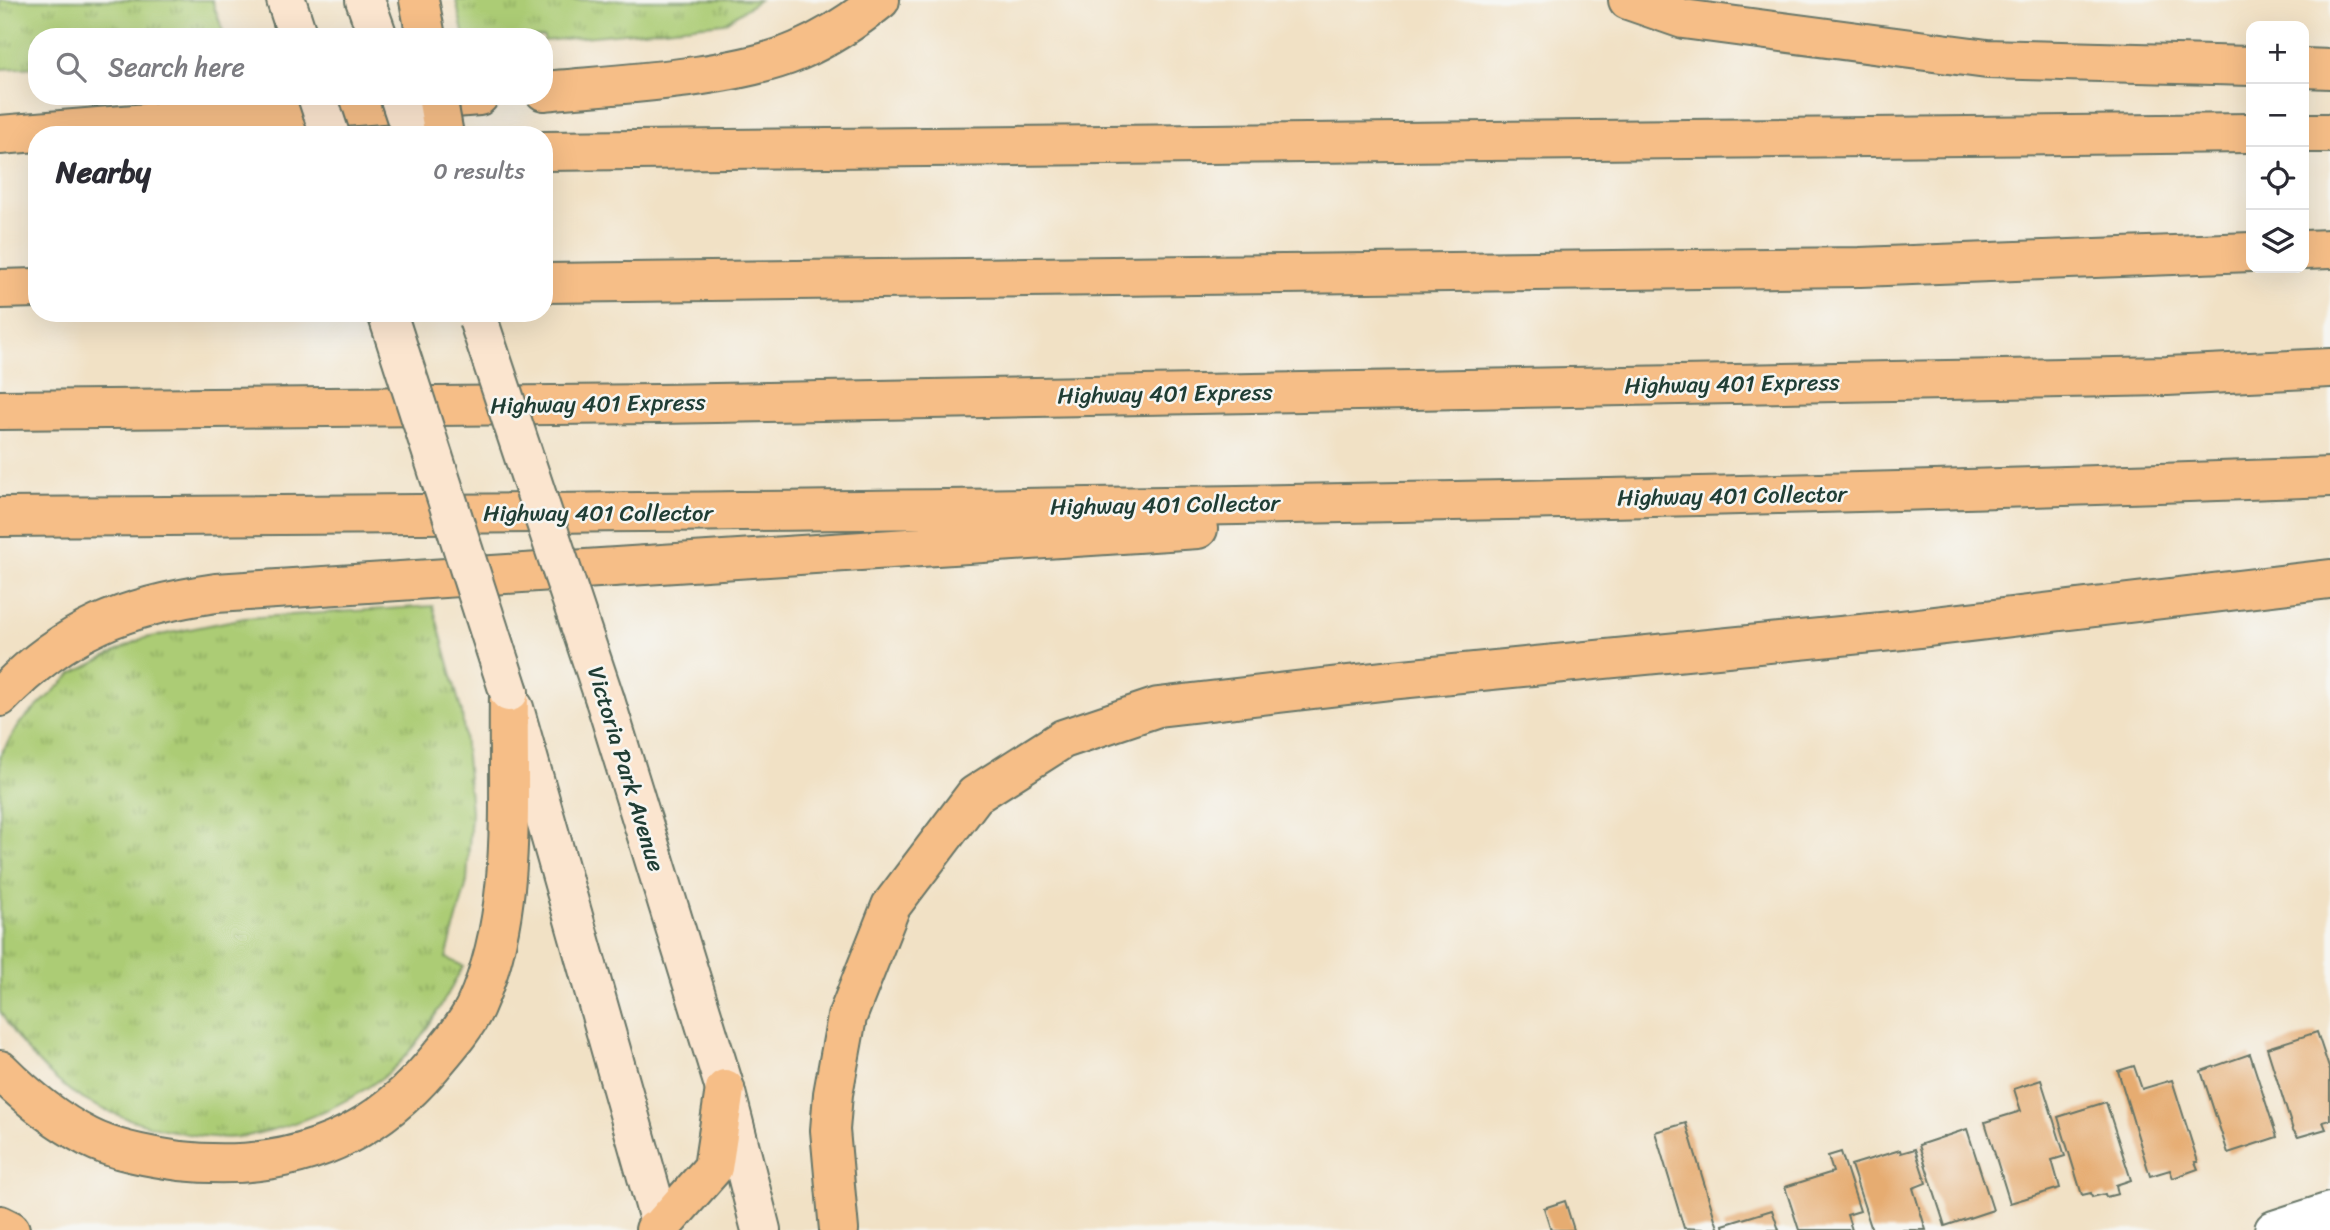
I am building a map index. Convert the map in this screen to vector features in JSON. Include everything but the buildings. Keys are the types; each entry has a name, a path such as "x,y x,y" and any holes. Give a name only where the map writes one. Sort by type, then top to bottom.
{"highway":[{"path":"419,0 424,28"},
{"path":"553,90 749,65 797,52 841,29 880,0"},
{"path":"1628,0 1683,19 1987,59 2246,66"},
{"path":"2309,68 2330,69"},
{"path":"111,126 368,105"},
{"path":"439,105 442,126"},
{"path":"0,135 28,133"},
{"path":"553,150 2246,133"},
{"path":"2309,133 2330,133"},
{"path":"0,153 28,152"},
{"path":"2309,250 2330,249"},
{"path":"553,284 1860,267 2246,252"},
{"path":"0,289 28,288"},
{"name":"Highway 401 Express","path":"0,410 672,404 2153,376 2330,369"},
{"name":"Highway 401 Collector","path":"0,517 681,513 1685,498 2330,477"},
{"path":"0,697 49,653 114,615 165,600 216,593 1685,498"},
{"path":"839,1230 830,1130 833,1094 847,1017 891,906 975,795 1063,739 1172,705 1391,680 1902,630 2330,579"},
{"path":"0,1070 29,1100 90,1138 155,1158 210,1164 284,1160 341,1140 382,1114 419,1082 448,1047 474,1009 488,971 505,895 509,692"},
{"path":"659,1229 713,1168 725,1088"},
{"path":"0,1225 10,1230"}],"main road":[{"path":"286,0 295,28"},
{"path":"320,105 327,126"},
{"path":"402,105 409,126"},
{"path":"390,322 509,692 659,1229"},
{"name":"Victoria Park Avenue","path":"479,322 605,700 725,1088 761,1230"}],"street":[{"path":"2274,1230 2330,1212"}],"green space":[{"path":"0,0 212,0 222,28 28,28 28,67 0,69"},
{"path":"456,0 759,0 724,23 553,40 553,28 462,28"},
{"path":"433,606 462,713 471,811 467,882 446,958 463,966 418,1041 395,1067 352,1097 301,1121 247,1136 204,1136 152,1126 102,1109 65,1087 29,1052 0,1011 0,755 20,723 72,674 141,639 244,618"}]}
